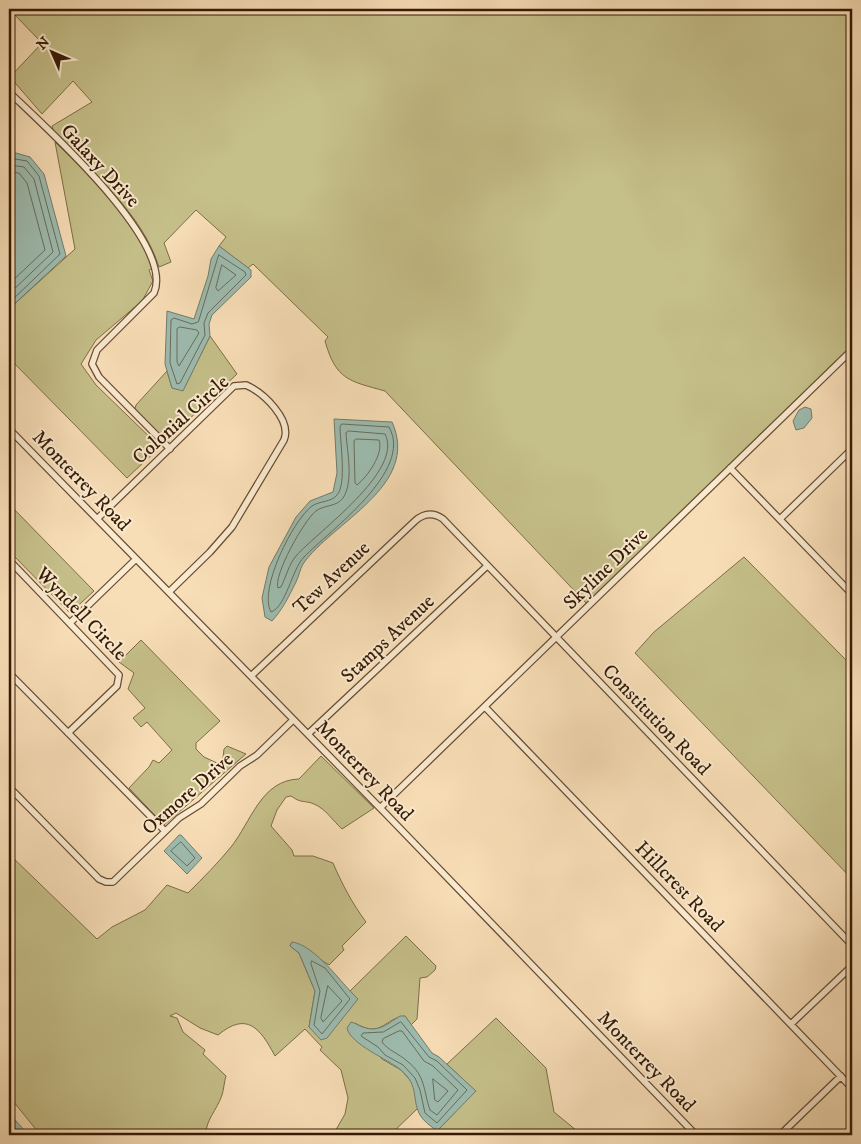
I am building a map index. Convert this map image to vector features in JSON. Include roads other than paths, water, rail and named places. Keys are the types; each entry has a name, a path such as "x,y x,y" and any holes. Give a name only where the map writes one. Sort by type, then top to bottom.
{"street":[{"path":"849,9 852,12"},
{"name":"Galaxy Drive","path":"9,92 77,159 125,212 150,252 157,269 158,280 154,292 97,350 92,364 99,377 170,449"},
{"name":"Skyline Drive","path":"380,808 852,350"},
{"name":"Colonial Circle","path":"97,519 230,390 239,384 246,384 254,388 283,419 286,426 284,440 232,527 210,552 169,592"},
{"name":"Monterrey Road","path":"9,429 308,734 696,1135"},
{"path":"780,519 852,449"},
{"path":"730,468 852,594"},
{"name":"Tew Avenue","path":"251,676 419,518 430,514 439,516"},
{"name":"Constitution Road","path":"439,516 852,945"},
{"path":"70,623 136,559"},
{"name":"Wyndell Circle","path":"9,560 117,671 120,679 117,686 68,733"},
{"name":"Stamps Avenue","path":"308,734 487,566"},
{"path":"9,673 165,832"},
{"name":"Hillcrest Road","path":"484,707 852,1088"},
{"name":"Oxmore Drive","path":"9,787 99,879 106,882 115,881 179,818 201,804 240,766 257,755 293,720"},
{"path":"791,1024 852,966"},
{"path":"780,1135 841,1076"}],"water":[{"path":"16,153 30,157 44,174 66,256 9,309 9,154"},
{"path":"219,246 251,270 251,277 212,315 209,324 210,336 183,391 172,388 165,364 167,311 194,319 208,276 211,259"},
{"path":"805,407 811,409 812,418 804,428 796,430 793,421 799,410"},
{"path":"334,419 392,422 398,445 394,465 384,484 369,501 316,548 303,564 288,597 272,621 265,617 262,598 269,567 296,517 310,501 333,492 337,473"},
{"path":"179,835 202,858 187,874 164,851"},
{"path":"292,942 310,950 319,957 358,999 327,1038 321,1040 309,1027 315,991 299,953 290,946"},
{"path":"400,1016 405,1016 432,1053 439,1057 476,1091 437,1131 420,1115 413,1087 407,1076 395,1066 362,1046 350,1034 347,1028 351,1022 375,1029"},
{"path":"9,1113 24,1130 22,1135 13,1135 9,1132"}]}
